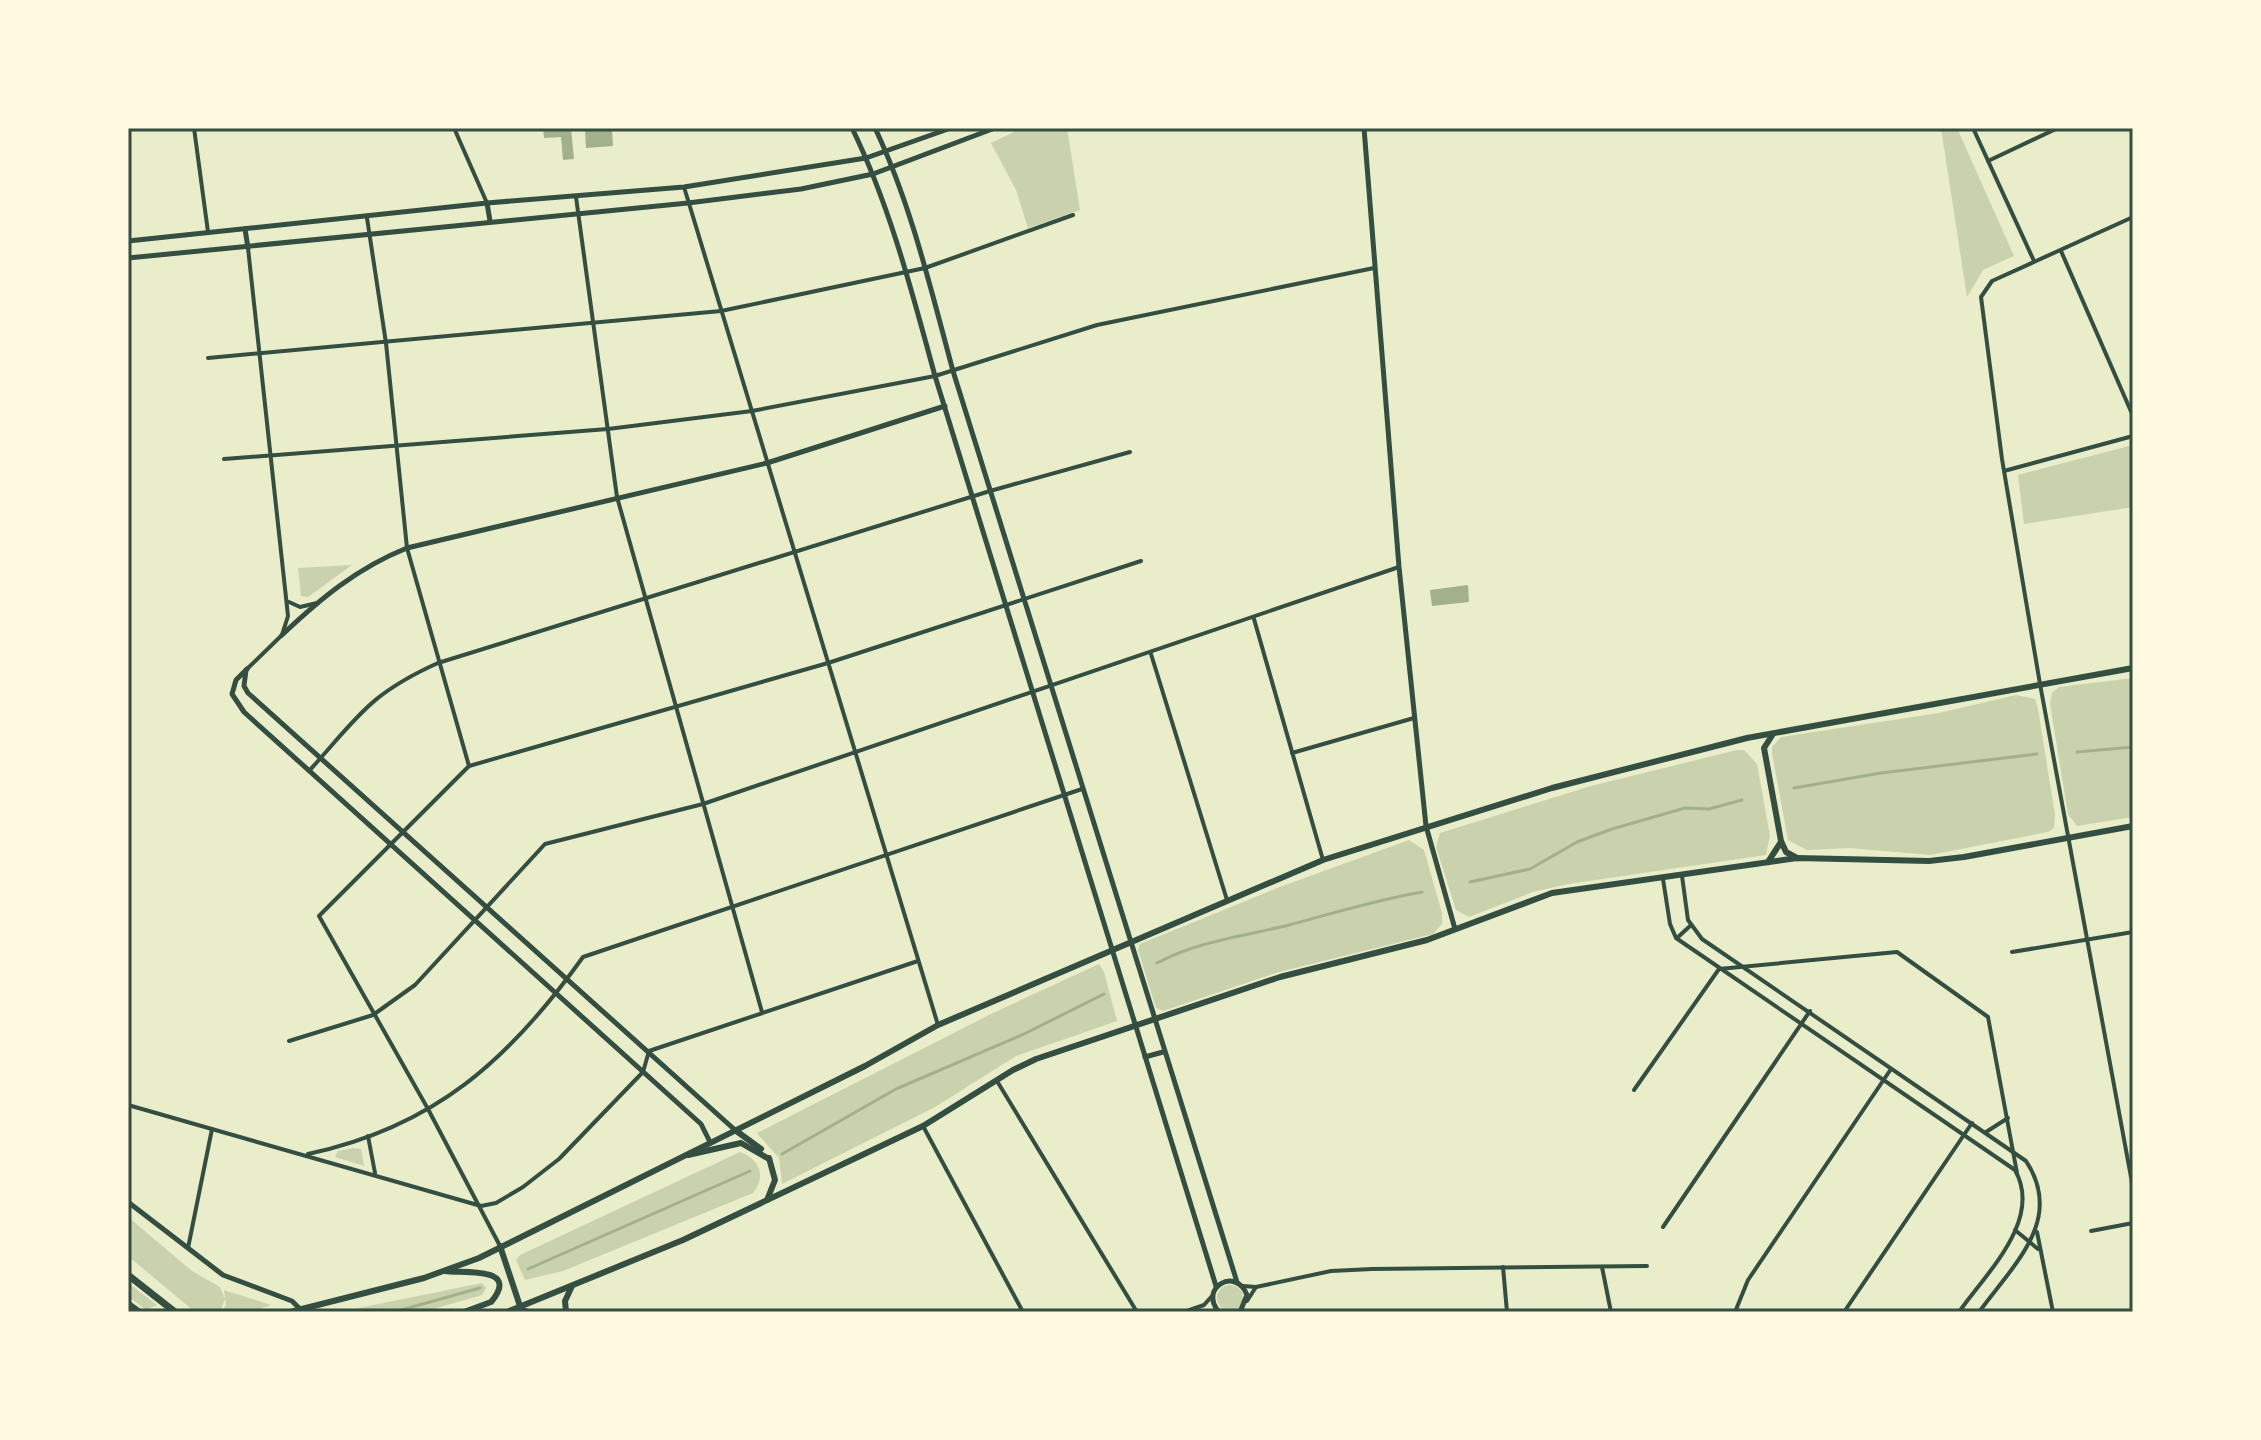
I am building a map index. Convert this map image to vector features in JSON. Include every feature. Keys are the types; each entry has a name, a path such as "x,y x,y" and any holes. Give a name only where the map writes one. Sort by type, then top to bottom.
{"highway":[{"path":"128,1275 174,1312"},
{"path":"128,1304 139,1312"}],"main road":[{"path":"852,128 873,174 906,272 935,376 1216,1286"},
{"path":"875,128 892,167 925,268 953,371 1163,1052 1247,1306 1240,1312"},
{"path":"128,241 487,203 684,187 866,158 951,128"},
{"path":"128,258 688,203 801,189 873,174 995,128"},
{"path":"1364,128 1399,567 1426,826 1455,929"},
{"path":"487,203 490,221"},
{"path":"245,229 248,248"},
{"path":"282,635 317,603 376,561 407,548 767,463 945,406"},
{"path":"290,1312 444,1271 735,1130 938,1025 1323,860 1552,788 1747,738 2133,668"},
{"path":"247,669 244,686 248,693 769,1159 775,1180 767,1200"},
{"path":"247,669 233,687 237,704 701,1124 710,1142"},
{"path":"1776,732 1764,748 1781,841 1786,852 1797,858"},
{"path":"1747,738 1764,748"},
{"path":"507,1312 522,1310 923,1126 1036,1059 1280,977 1427,940 1552,893 1797,858 1929,861 2133,826"},
{"path":"1768,862 1781,841"},
{"path":"1145,1057 1163,1052"},
{"path":"681,1156 741,1143 769,1159"},
{"path":"128,1202 223,1275 292,1301 302,1310"},
{"path":"500,1246 522,1310"},
{"path":"444,1271 485,1271 495,1279 497,1289 491,1302 464,1312"},
{"path":"1217,1310 1212,1296 1216,1286 1226,1280 1240,1284"},
{"path":"566,1312 565,1301 572,1286"}],"street":[{"path":"194,128 208,232"},
{"path":"454,128 487,203"},
{"path":"1973,128 2034,261"},
{"path":"1988,161 2058,128"},
{"path":"684,187 938,1025"},
{"path":"576,197 617,497 762,1013"},
{"path":"208,358 721,311 925,268 1073,215"},
{"path":"2133,217 1992,281 1981,297 2004,471 2040,684 2133,1188"},
{"path":"367,218 386,343 407,548 469,766"},
{"path":"247,669 282,635 288,616 248,248"},
{"path":"2061,251 2133,416"},
{"path":"224,459 608,429 752,411 935,376 1097,325 1374,268"},
{"path":"2004,471 2133,436"},
{"path":"309,771 373,699 396,682 438,663 990,491 1130,452"},
{"path":"500,1246 428,1109 319,916 469,766 828,663 1141,561"},
{"path":"289,1041 373,1015 415,985 545,844 703,804 1254,619 1399,567"},
{"path":"288,600 300,607 317,603"},
{"path":"1254,619 1323,860"},
{"path":"1151,654 1227,900"},
{"path":"1292,753 1414,718"},
{"path":"306,1154 337,1148 428,1109 466,1087 499,1060 557,994 583,957 1082,789"},
{"path":"1682,876 1690,926 1702,939 2014,1150 2030,1168 2039,1188 2037,1230 2053,1312"},
{"path":"1663,879 1670,924 1676,938 2011,1165 2018,1174"},
{"path":"1676,938 1690,926"},
{"path":"2012,952 2133,932"},
{"path":"1719,969 1897,952 1988,1017 2025,1199 2015,1230 1959,1312"},
{"path":"128,1105 375,1173 481,1206 496,1203 523,1187 559,1159 643,1072 649,1051 918,961"},
{"path":"1634,1090 1719,969"},
{"path":"1663,1227 1810,1011"},
{"path":"1735,1312 1748,1280 1891,1068"},
{"path":"996,1080 1137,1312"},
{"path":"1986,1132 2008,1118"},
{"path":"1844,1312 1972,1123"},
{"path":"923,1126 1023,1312"},
{"path":"188,1248 212,1129"},
{"path":"367,1135 375,1173"},
{"path":"2091,1231 2133,1223"},
{"path":"2015,1230 2040,1250"},
{"path":"1979,1312 2037,1230"},
{"path":"1602,1266 1611,1312"},
{"path":"1240,1284 1256,1287 1331,1271 1647,1266"},
{"path":"1503,1267 1507,1312"},
{"path":"1247,1306 1256,1287"},
{"path":"1184,1312 1204,1305 1212,1296"},
{"path":"1204,1305 1217,1310"},
{"path":"522,1310 533,1312"}],"shaded area":[{"path":"543,128 571,128 574,159 563,160 561,137 544,138"},
{"path":"1022,128 1067,128 1080,210 1028,228 1016,190 991,143"},
{"path":"1941,128 1957,128 2014,256 1983,270 1967,297"},
{"path":"612,130 613,146 586,148 585,131"},
{"path":"2133,445 2133,507 2024,524 2018,475"},
{"path":"352,565 308,597 301,596 298,568"},
{"path":"1468,585 1469,602 1432,606 1430,590"},
{"path":"2133,678 2133,817 2077,826 2068,814 2050,704 2052,693 2059,687"},
{"path":"2016,695 2035,699 2038,709 2055,815 2054,828 2048,832 1930,855 1850,848 1807,850 1788,840 1772,753 1772,747 1781,737 1939,713"},
{"path":"1744,750 1757,764 1770,836 1766,855 1568,884 1533,892 1469,917 1456,910 1436,847 1440,833 1591,786"},
{"path":"1409,840 1424,850 1442,913 1442,924 1433,934 1279,972 1163,1011 1156,1008 1138,950 1140,944 1280,887"},
{"path":"1099,964 1117,1021 1016,1056 935,1107 782,1184 779,1158 757,1133 993,1013"},
{"path":"361,1149 364,1166 335,1157 338,1151"},
{"path":"740,1152 752,1159 759,1169 760,1181 753,1193 563,1271 525,1280 516,1260 520,1255"},
{"path":"128,1217 192,1271 220,1287 225,1299 220,1312 195,1312 128,1256"},
{"path":"128,1283 157,1305 146,1310 128,1296"},
{"path":"482,1283 486,1288 482,1295 423,1312 339,1312"},
{"path":"1230,1285 1239,1289 1243,1298 1239,1307 1230,1311 1221,1307 1217,1298 1221,1289"},
{"path":"224,1290 271,1305 250,1312 222,1312 226,1305"}],"waterway":[{"path":"2077,752 2133,747"},
{"path":"1794,788 1881,773 2037,754"},
{"path":"1470,882 1530,869 1577,842 1612,829 1685,808 1709,809 1742,800"},
{"path":"1157,963 1205,944 1422,892"},
{"path":"782,1154 896,1089 1024,1034 1104,994"},
{"path":"528,1269 750,1171"},
{"path":"394,1312 480,1288"}]}
